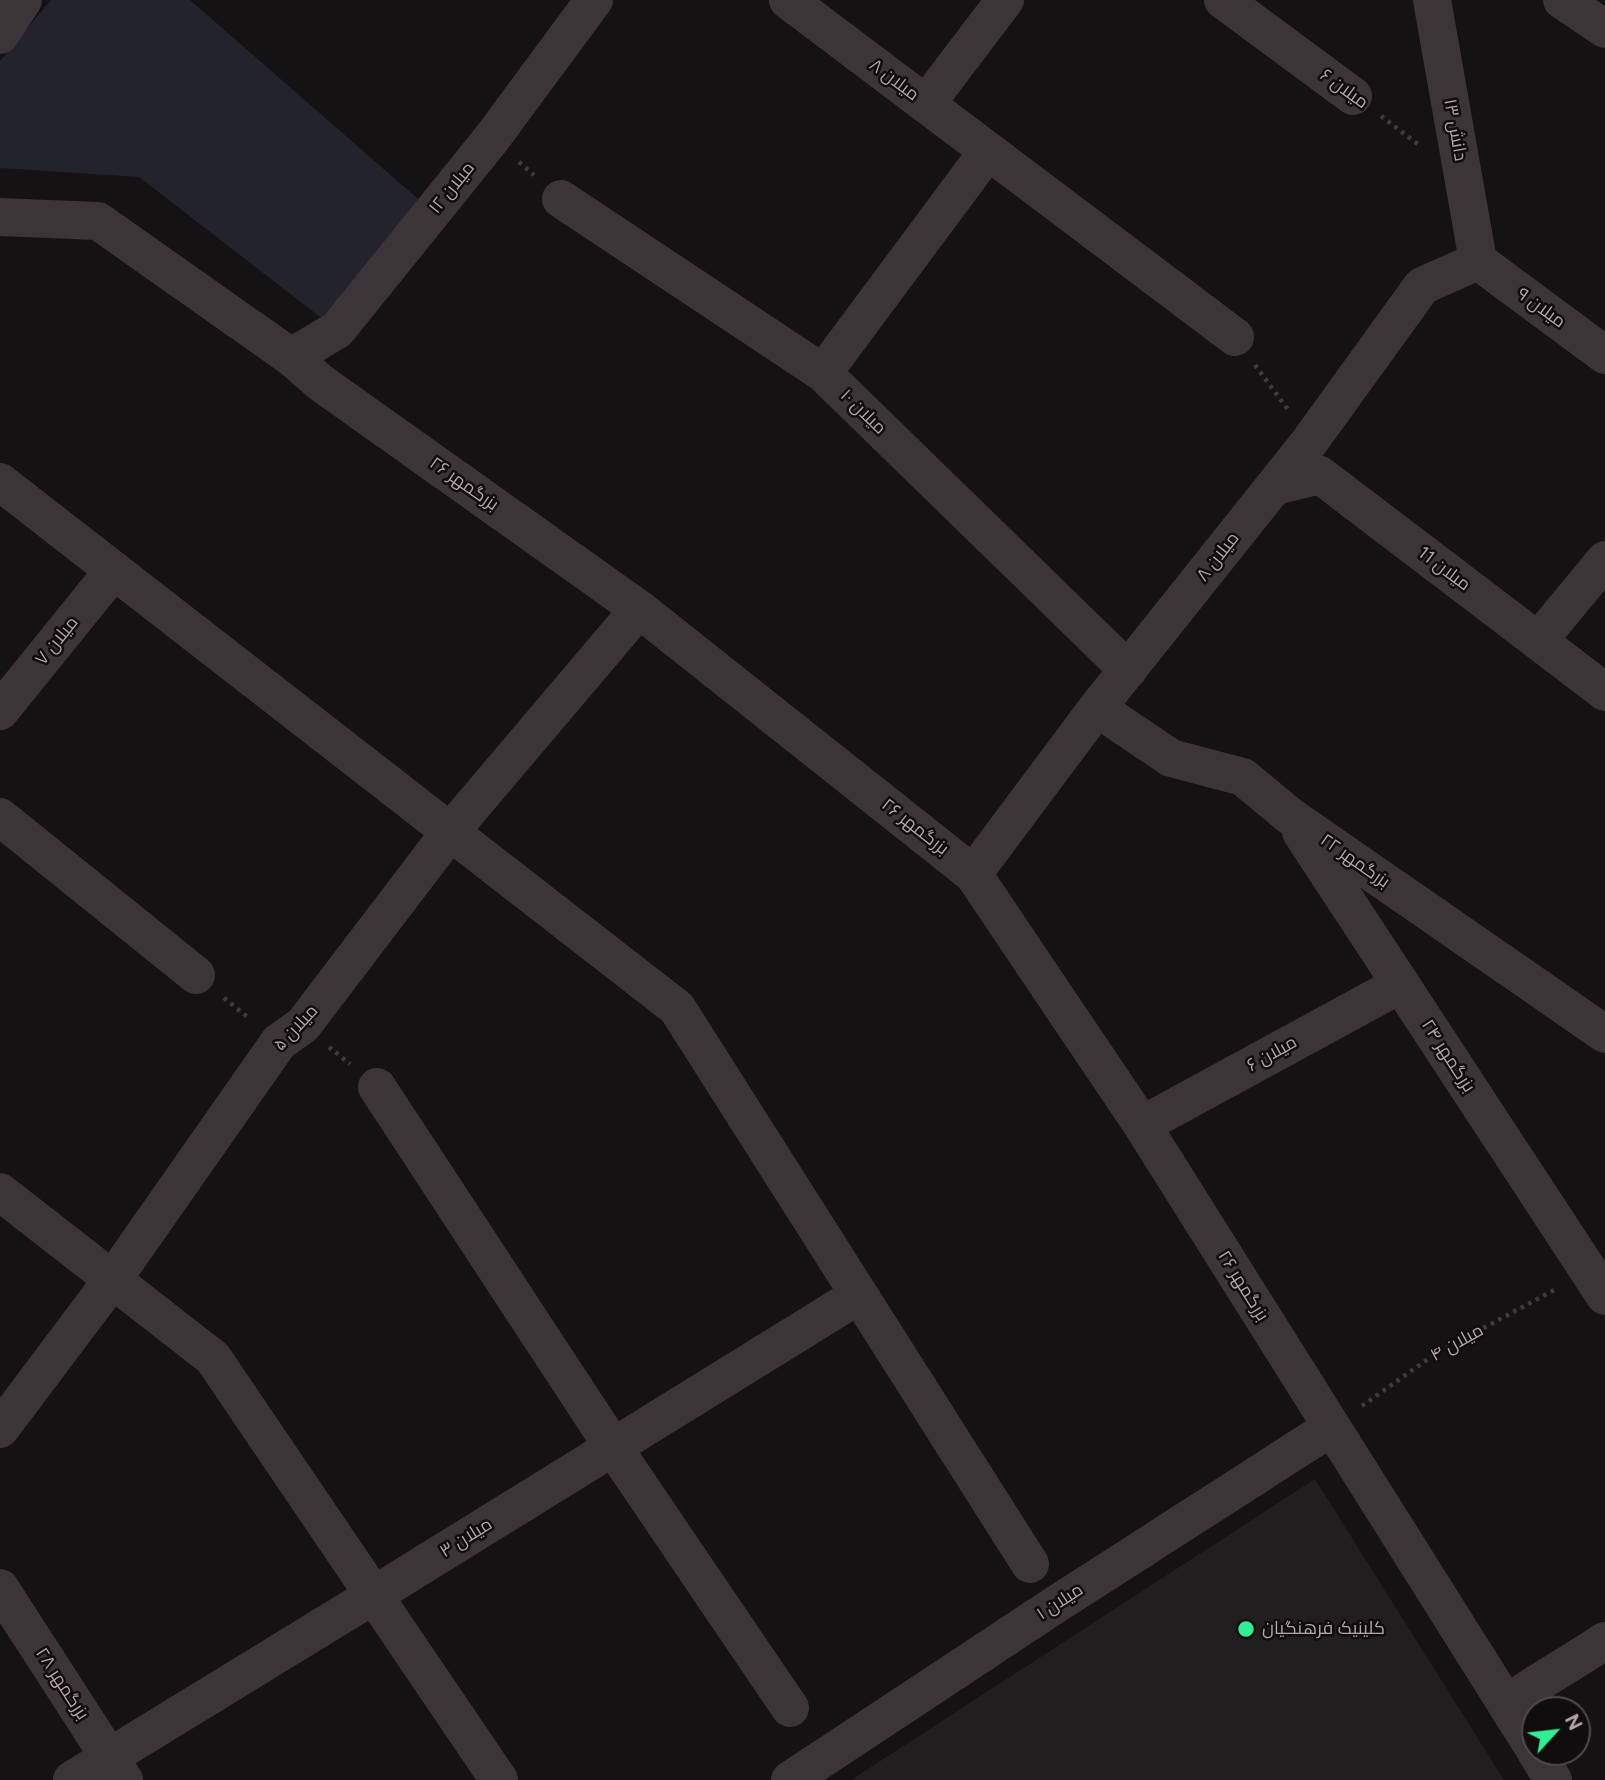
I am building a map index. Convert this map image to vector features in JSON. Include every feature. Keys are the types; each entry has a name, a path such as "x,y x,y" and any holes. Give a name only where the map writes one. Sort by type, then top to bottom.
{"street":[{"path":"0,35 23,0"},
{"name":"میلان ۱۲","path":"291,357 337,330 492,138 594,0"},
{"name":"میلان ۸","path":"788,0 1235,337"},
{"path":"926,104 1005,0"},
{"name":"میلان ۶","path":"1223,0 1353,96"},
{"name":"دانش ۱۳","path":"1432,0 1478,261"},
{"path":"1562,0 1605,29"},
{"path":"823,373 988,151"},
{"name":"میلان ۱۰","path":"561,199 823,373 1128,670"},
{"name":"بزرگمهر ۲۶","path":"0,217 98,221 639,609 973,874 1142,1125 1521,1728"},
{"name":"میلان ۸","path":"973,874 1097,708 1275,486 1422,286 1478,261"},
{"name":"میلان ۹","path":"1478,261 1605,355"},
{"name":"میلان 11","path":"1275,486 1320,475 1605,692"},
{"path":"0,482 677,1008 1030,1564"},
{"path":"1538,641 1605,559"},
{"name":"میلان ۷","path":"0,711 114,570"},
{"name":"میلان ۵","path":"0,1429 291,1034 450,832 639,609"},
{"name":"بزرگمهر ۲۲","path":"1097,708 1171,758 1243,776 1290,816 1605,1034"},
{"name":"بزرگمهر ۲۴","path":"1290,816 1597,1284"},
{"path":"0,817 197,975"},
{"name":"میلان ۶","path":"1142,1125 1401,984"},
{"path":"377,1087 613,1447 790,1708"},
{"path":"0,1192 213,1359 499,1780"},
{"name":"میلان ۳","path":"72,1780 117,1768 374,1595 859,1295"},
{"name":"میلان ۱","path":"790,1780 1332,1427"},
{"name":"بزرگمهر ۲۸","path":"0,1588 117,1768"},
{"path":"1506,1703 1605,1641"}],"path":[{"name":"میلان ۶","path":"1353,96 1420,145"},
{"path":"492,138 561,199"},
{"path":"1235,337 1310,440"},
{"path":"197,975 377,1087"},
{"name":"میلان ۴","path":"1332,1427 1435,1354 1597,1284"}],"shaded area":[{"path":"51,0 190,0 433,212 337,330 139,177 0,168 0,61"},
{"name":"کلینیک فرهنگیان","path":"1315,1479 1504,1780 851,1780"}],"place":[{"name":"کلینیک فرهنگیان","path":"1246,1629"}]}
